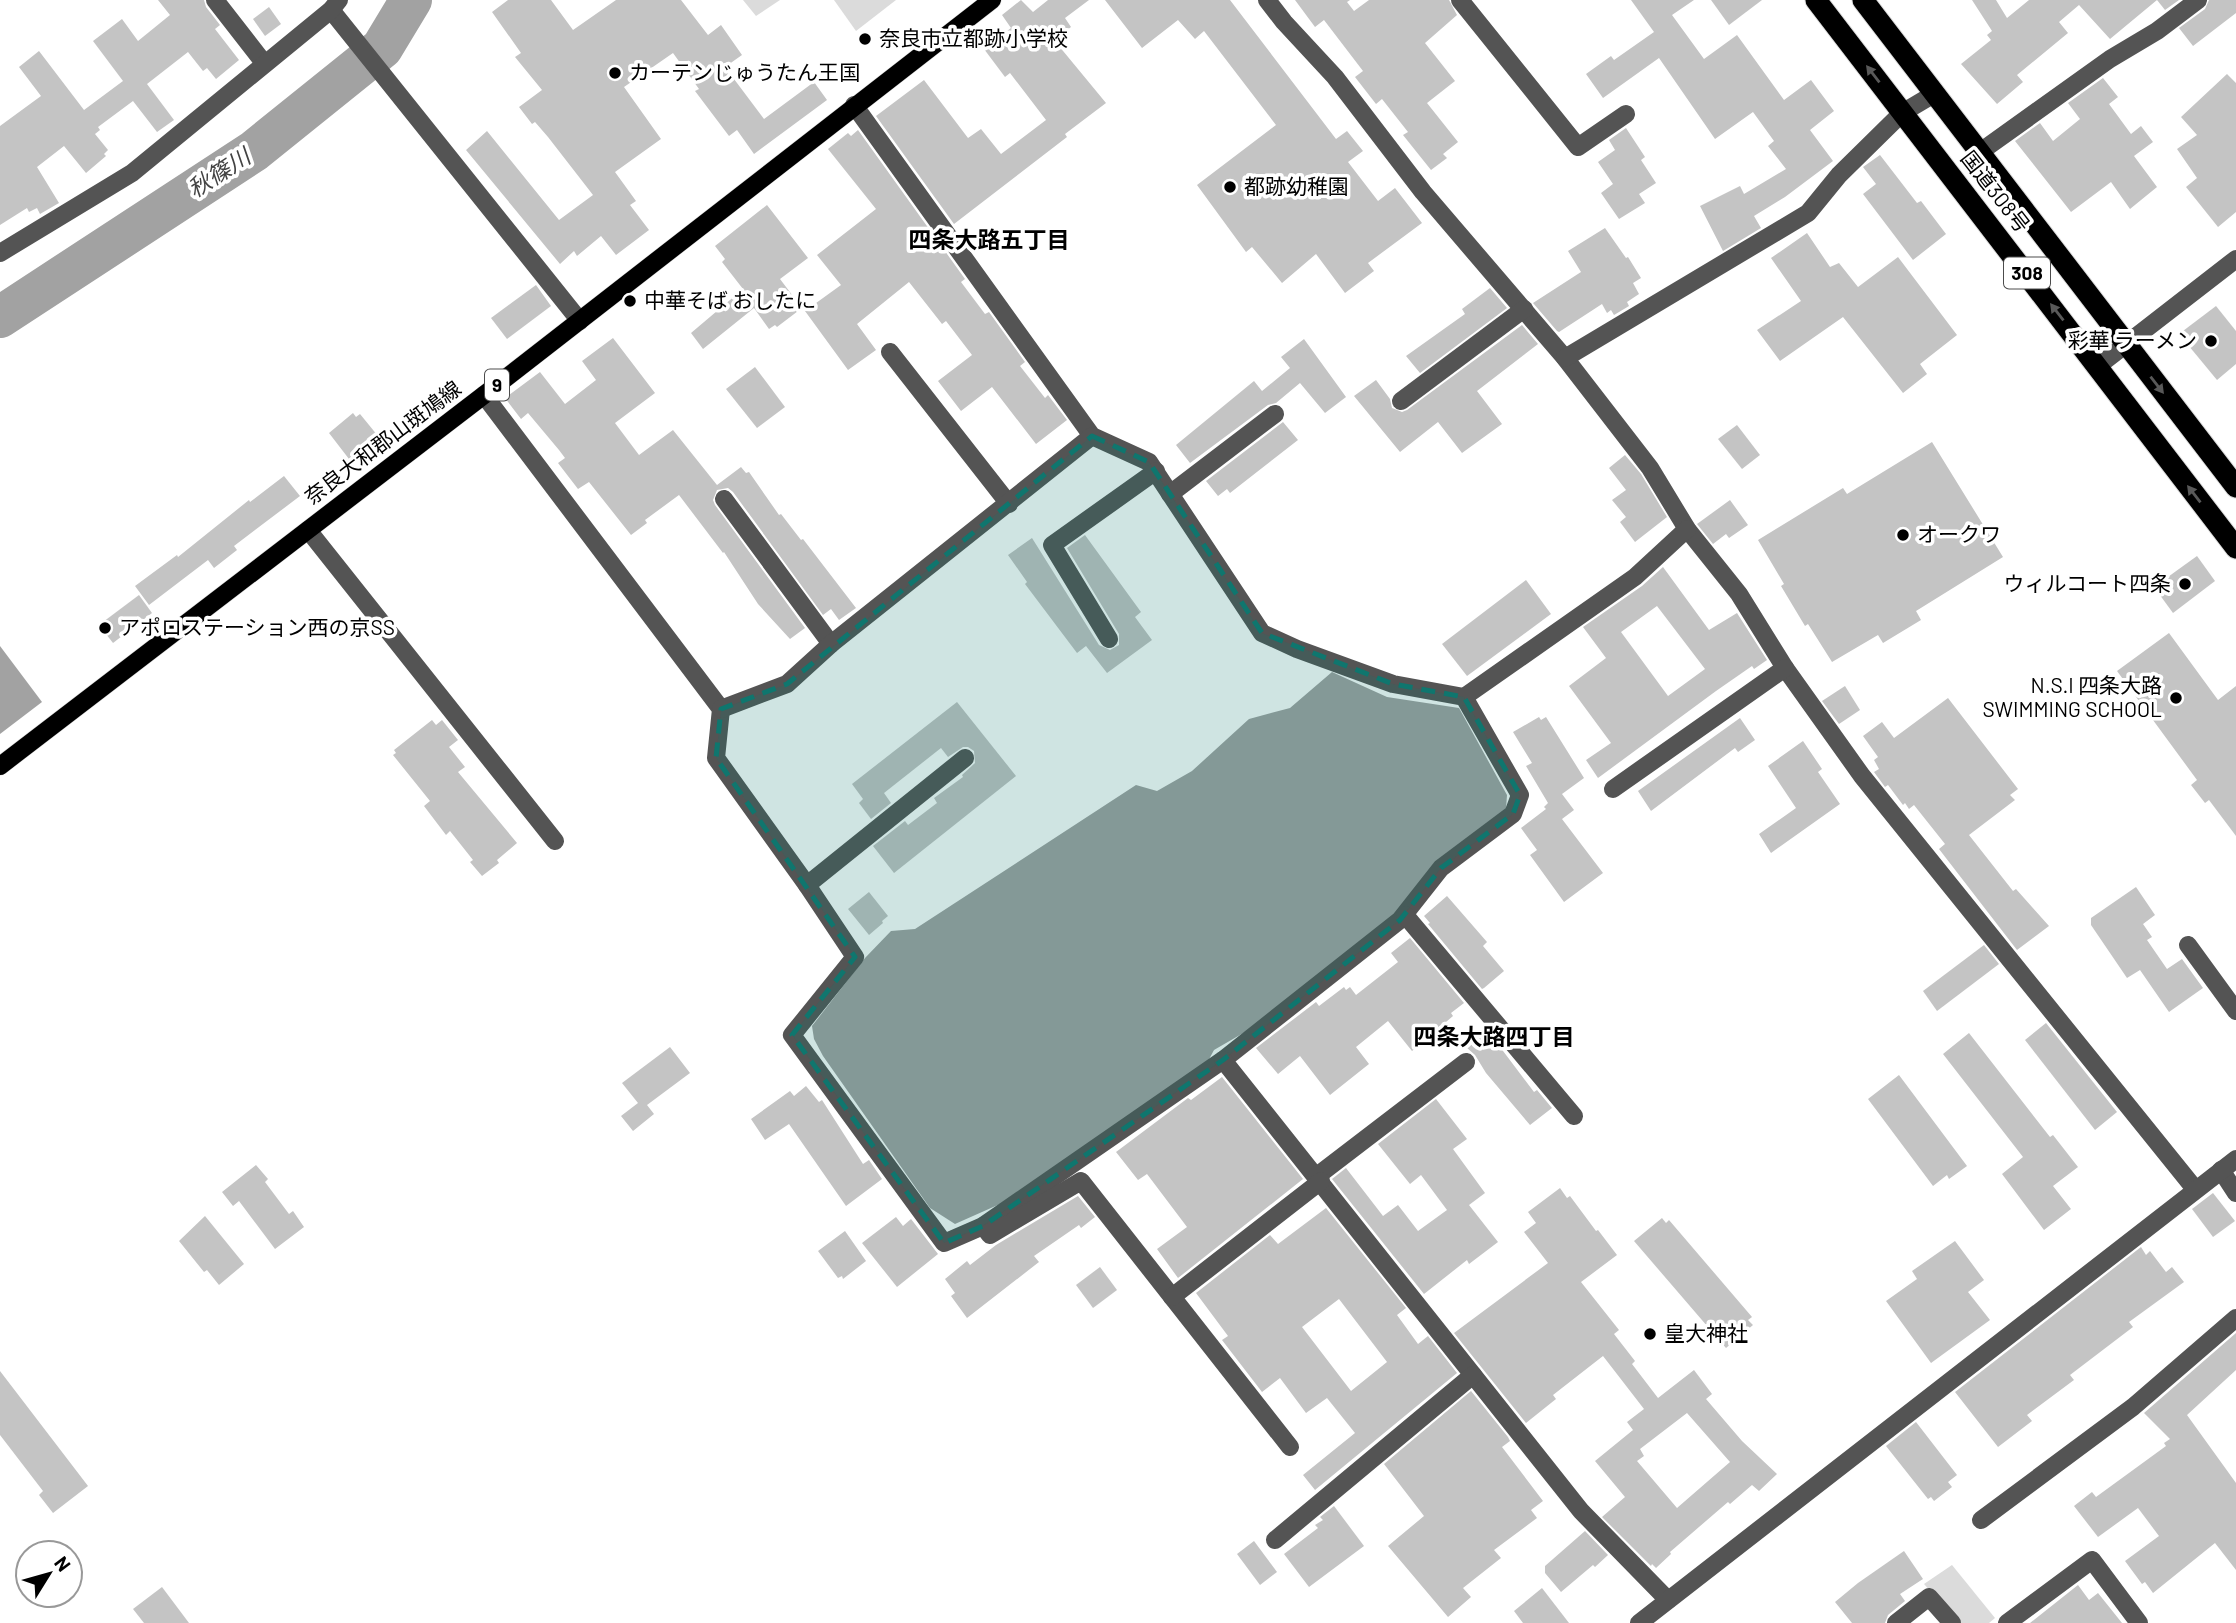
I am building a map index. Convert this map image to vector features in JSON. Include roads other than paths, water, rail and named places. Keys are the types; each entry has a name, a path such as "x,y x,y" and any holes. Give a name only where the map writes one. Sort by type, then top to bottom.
{"highway":[{"name":"国道308号","path":"1816,0 2236,548"},
{"name":"国道308号","path":"1863,0 2236,487"}],"main road":[{"name":"奈良大和郡山斑鳩線","path":"0,766 484,395 992,0"}],"street":[{"path":"215,0 264,63"},
{"path":"1267,0 1335,77 1423,192 1565,358 1650,468 1687,529 1739,594 1786,668 1862,776 2195,1189"},
{"path":"1460,0 1578,147 1626,114"},
{"path":"1980,152 2078,81 2157,31 2198,0"},
{"path":"0,253 132,173 335,5 403,100 580,320"},
{"path":"1565,358 1808,213 1839,175 1902,113 1934,94"},
{"path":"854,105 1092,436 1149,462 1156,471 1262,633 1297,649 1393,684 1464,697 1635,577 1687,529"},
{"path":"2098,366 2236,259"},
{"path":"1401,401 1524,309"},
{"path":"890,352 1009,504"},
{"path":"484,395 721,709 716,758 855,957 792,1035 944,1242 983,1226 1223,1060 1405,915 1441,868 1513,814 1520,795 1464,697"},
{"path":"1170,494 1275,414"},
{"path":"721,709 787,684 831,644 1092,436"},
{"path":"1109,639 1052,545 1156,471"},
{"path":"724,499 831,644"},
{"path":"307,530 555,841"},
{"path":"1613,789 1786,668"},
{"path":"807,885 965,758"},
{"path":"1405,915 1574,1116"},
{"path":"2189,945 2236,1011"},
{"path":"1223,1060 1581,1510 1668,1600"},
{"path":"1172,1297 1466,1062"},
{"path":"1639,1623 2236,1159"},
{"path":"2221,1170 2236,1193"},
{"path":"983,1226 990,1236 1081,1181 1290,1447"},
{"path":"1981,1520 2133,1407 2236,1318"},
{"path":"1275,1540 1472,1376"},
{"path":"2007,1623 2092,1560 2139,1623"},
{"path":"1896,1623 1929,1597 1952,1623"}],"waterway":[{"name":"秋篠川","path":"0,317 254,151 382,48 411,0"}],"place":[{"name":"奈良市立都跡小学校","path":"865,39"},
{"name":"カーテンじゅうたん王国","path":"615,73"},
{"name":"都跡幼稚園","path":"1230,187"},
{"name":"中華そば おしたに","path":"630,301"},
{"name":"彩華 ラーメン","path":"2211,341"},
{"name":"オークワ","path":"1903,535"},
{"name":"ウィルコート四条","path":"2185,584"},
{"name":"アポロステーション西の京SS","path":"105,628"},
{"name":"N.S.I 四条大路 SWIMMING SCHOOL","path":"2176,698"},
{"name":"皇大神社","path":"1650,1334"}],"district":[{"name":"四条大路五丁目","path":"989,240"},
{"name":"四条大路四丁目","path":"1494,1037"}]}
